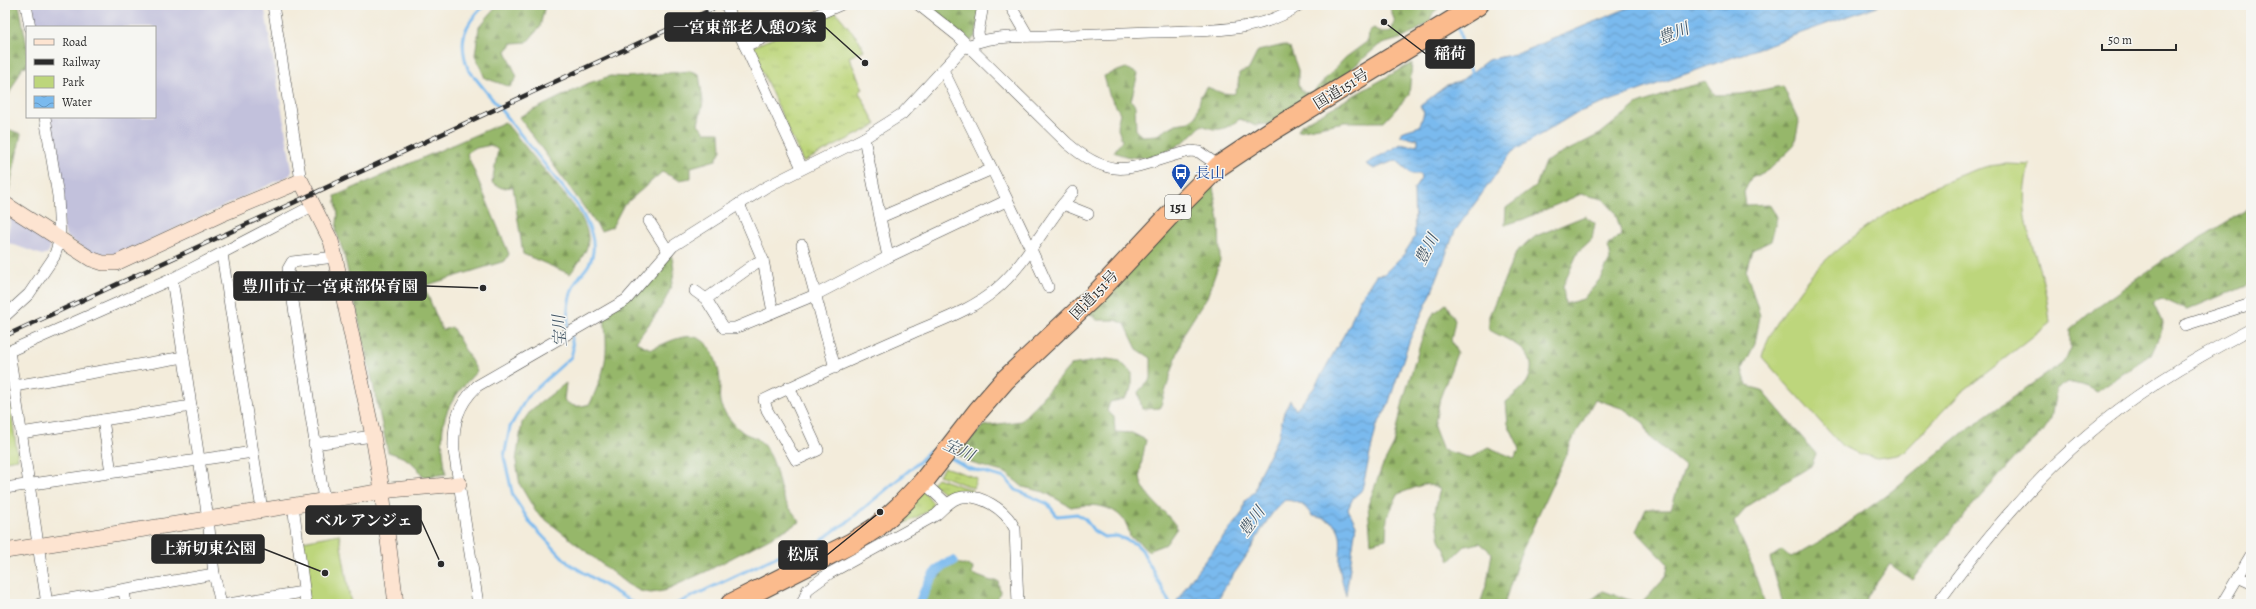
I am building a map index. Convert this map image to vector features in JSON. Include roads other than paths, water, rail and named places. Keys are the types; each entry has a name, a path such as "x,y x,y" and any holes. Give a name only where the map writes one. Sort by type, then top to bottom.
{"highway":[{"name":"国道151号","path":"731,604 852,544 877,527 923,482 1005,380 1080,310 1220,166 1273,130 1465,13"}],"street":[{"path":"26,5 30,26"},
{"path":"273,5 301,181 331,241 373,436 382,492 396,604"},
{"path":"745,46 840,5"},
{"path":"919,5 968,46 1067,144 1082,156 1097,165 1110,168 1138,167 1191,151 1198,152 1220,166"},
{"path":"980,40 978,33 983,5"},
{"path":"1010,5 1028,36"},
{"path":"478,604 459,484 454,435 459,410 465,398 477,386 626,300 668,251 738,204 802,168 864,138 902,114 962,49 980,40 1028,36 1233,28 1278,16 1299,5"},
{"path":"729,10 802,168"},
{"path":"941,71 945,74 990,170 1032,249 1048,287"},
{"path":"5,316 30,294 54,257 60,239 58,196 45,118"},
{"path":"864,138 888,257"},
{"path":"881,217 990,170"},
{"path":"5,204 91,259 103,263 116,263 224,213 301,181"},
{"path":"789,387 818,450 796,460 767,410 764,400 789,387 938,322 986,297 997,289 1032,249 1073,192"},
{"path":"695,291 706,299 724,328 735,328 815,295 888,257 1006,201"},
{"path":"738,204 763,260 773,312"},
{"path":"1063,204 1088,214"},
{"path":"214,574 45,604 38,546 14,386 7,352 172,279 314,205"},
{"path":"649,221 668,251"},
{"path":"802,244 835,368"},
{"path":"222,254 262,510"},
{"path":"324,500 314,444 288,269 292,262 335,257"},
{"path":"706,299 756,263 763,260"},
{"path":"172,279 208,519 214,574 221,604"},
{"path":"2185,326 2251,304"},
{"path":"1937,604 2020,501 2086,436 2140,394 2193,359 2251,329"},
{"path":"14,386 184,357"},
{"path":"21,433 191,406"},
{"path":"103,420 111,472"},
{"path":"314,444 373,436"},
{"path":"5,488 253,452"},
{"path":"923,482 947,504"},
{"path":"5,551 324,500 459,484"},
{"path":"802,604 808,589 816,582 936,515 947,504 958,498 973,498 999,509 1011,521 1017,538 1018,604"},
{"path":"293,505 303,592 306,604"},
{"path":"2222,604 2251,555"},
{"path":"2238,577 2251,583"},
{"path":"124,591 126,604"},
{"path":"228,604 303,592"}],"water":[{"name":"豊川","path":"1635,5 1880,5 1576,113 1512,152 1455,231 1431,294 1410,339 1388,405 1376,428 1362,490 1353,498 1348,509 1356,525 1346,595 1340,571 1341,542 1337,528 1333,523 1312,516 1301,504 1294,501 1285,500 1268,519 1250,551 1226,586 1216,604 1175,604 1193,576 1243,512 1245,501 1255,491 1259,475 1279,435 1284,412 1290,400 1296,410 1314,388 1350,324 1359,300 1376,275 1384,274 1404,254 1415,237 1414,189 1421,179 1420,174 1412,174 1396,160 1374,169 1366,164 1401,144 1409,146 1418,144 1418,139 1401,136 1401,132 1420,126 1424,112 1420,106 1447,85 1459,82 1488,60 1519,53"}],"waterway":[{"name":"宝川","path":"485,5 472,20 464,34 463,50 468,69 578,206 589,227 593,241 592,256 588,266 573,287 569,299 569,330"},
{"path":"1458,24 1465,58 1473,76"},
{"name":"宝川","path":"571,335 573,349 571,357 527,397 510,427 504,457 513,496 531,524 568,563 635,604"},
{"name":"宝川","path":"676,604 801,545 818,543 846,523 919,462 929,451 938,451"},
{"name":"宝川","path":"949,457 968,468 1005,478 1016,490 1048,504 1057,516 1077,514 1085,519 1094,531 1104,537 1117,536 1136,544 1142,550 1170,604"},
{"path":"919,604 931,578 940,568 953,561"}],"railway":[{"path":"5,336 721,5"}],"place":[{"name":"稲荷","path":"1384,22"},
{"name":"一宮東部老人憩の家","path":"865,63"},
{"name":"長山","path":"1181,190"},
{"name":"豊川市立一宮東部保育園","path":"483,288"},
{"name":"松原","path":"880,512"},
{"name":"ベル アンジェ","path":"441,564"},
{"name":"上新切東公園","path":"325,573"}]}
